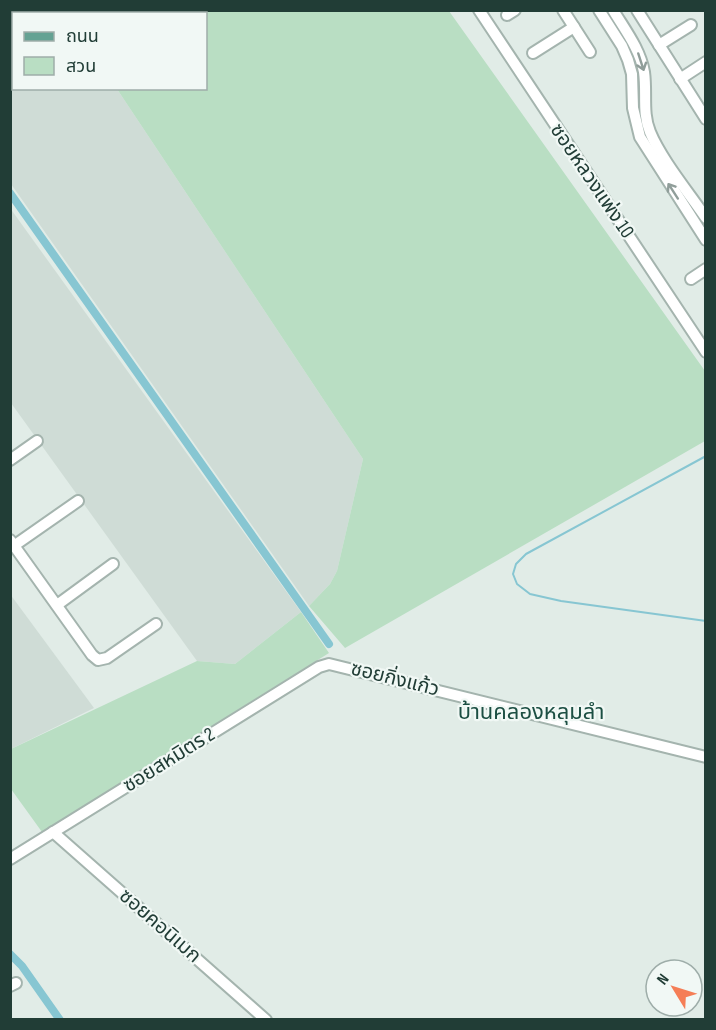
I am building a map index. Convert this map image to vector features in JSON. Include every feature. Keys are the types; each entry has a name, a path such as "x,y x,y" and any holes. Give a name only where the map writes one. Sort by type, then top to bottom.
{"street":[{"name":"ซอยหลวงแพ่ง 10","path":"479,10 705,352"},
{"path":"563,10 590,52"},
{"path":"599,10 622,46 628,60 632,74 633,108 640,137 705,240"},
{"path":"613,10 633,41 644,72 645,107 651,133 704,213"},
{"path":"637,10 705,117"},
{"path":"659,45 691,25"},
{"path":"533,53 574,27"},
{"path":"680,79 705,62"},
{"path":"692,279 705,268"},
{"path":"10,460 37,441"},
{"path":"78,501 13,543 92,655 98,660 107,658 156,624"},
{"path":"57,604 113,564"},
{"name":"ซอยกิ่งแก้ว","path":"329,664 705,757"},
{"name":"ซอยสหมิตร 2","path":"10,859 319,667 329,664"},
{"name":"ซอยคอนิเมก","path":"53,832 266,1020"}],"shaded area":[{"path":"12,40 12,90 118,90 363,459 337,571 330,584 309,606 11,184 10,41"},
{"path":"10,208 301,612 235,664 197,661 11,403"},
{"path":"10,594 94,708 11,749 10,749"}],"green space":[{"path":"449,11 705,371 705,441 345,648 309,606 330,584 337,571 363,459 118,90 207,90 207,12 124,12"},
{"path":"301,612 329,653 42,832 11,789 11,749 197,661 235,664"}],"waterway":[{"path":"10,193 329,644"},
{"path":"706,456 526,554 516,564 513,574 517,584 530,594 561,601 706,621"},
{"path":"10,954 22,966 60,1020"}],"district":[{"name":"บ้านคลองหลุมลำ","path":"531,712"}]}
